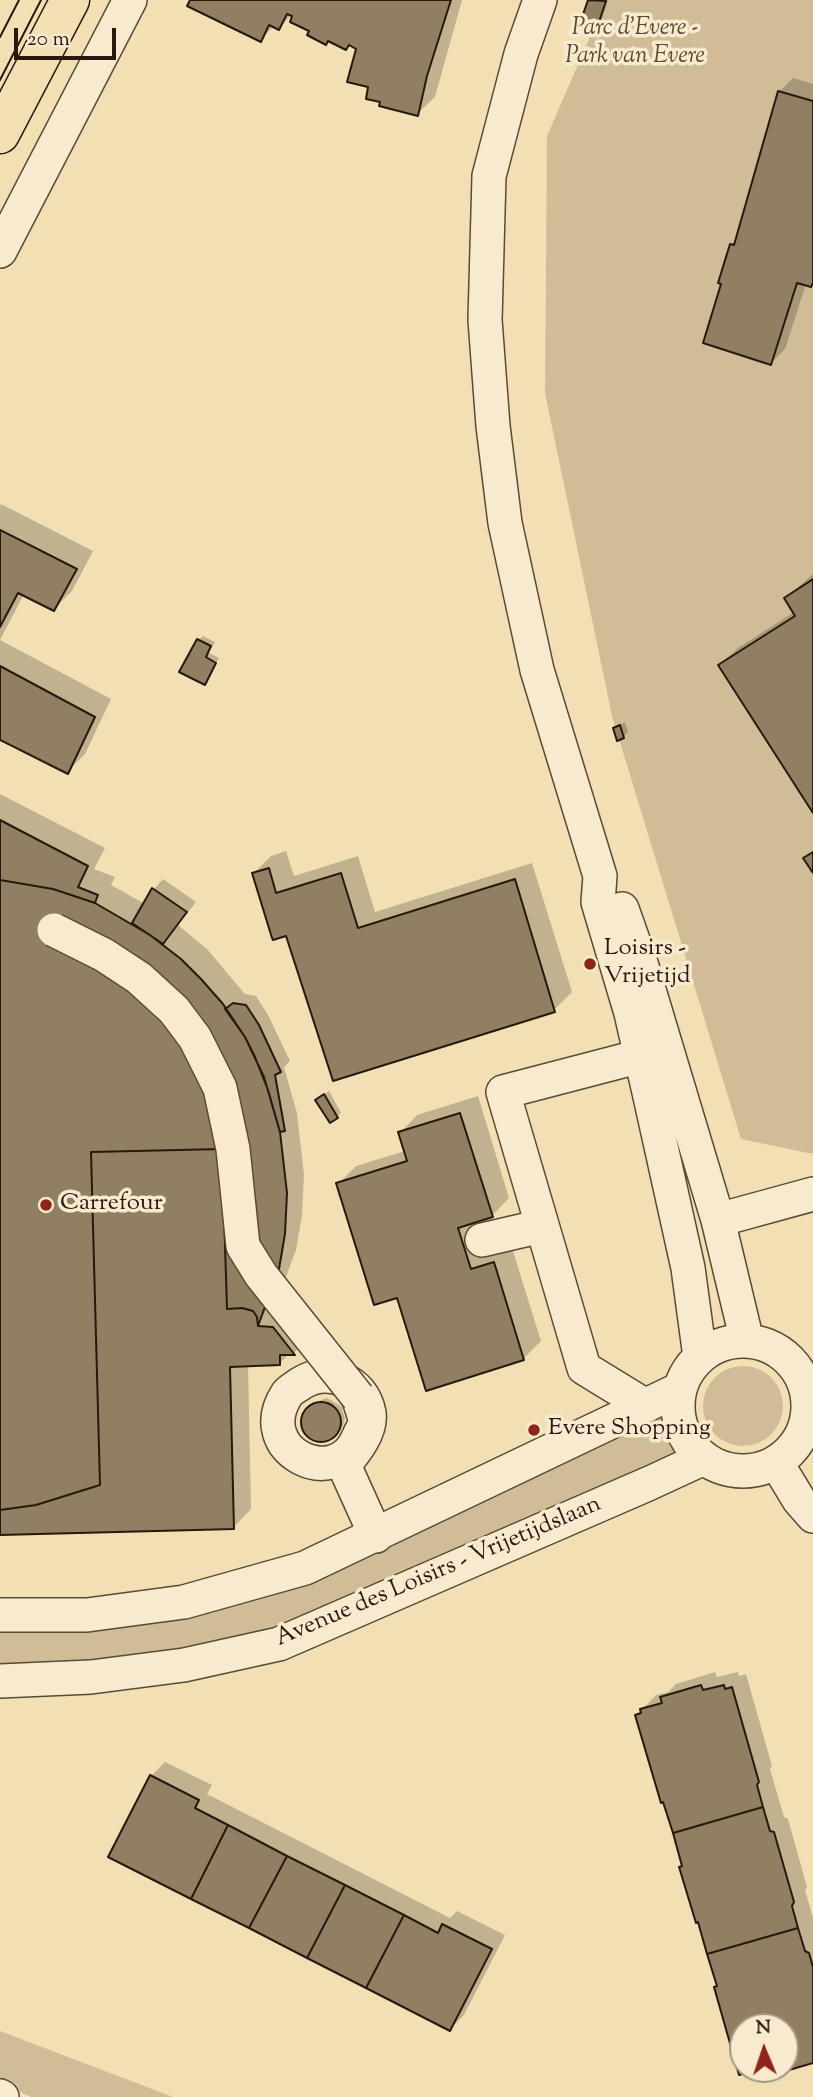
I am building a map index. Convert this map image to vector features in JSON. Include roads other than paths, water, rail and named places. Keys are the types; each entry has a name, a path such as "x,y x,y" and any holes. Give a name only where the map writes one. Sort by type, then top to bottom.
{"main road":[{"path":"0,134 70,0"}],"street":[{"path":"0,251 130,0"},
{"path":"540,0 521,54 489,176 485,320 493,426 505,523 537,670 600,876 598,902 641,1056 688,1268 699,1357"},
{"path":"600,876 617,896 640,960 718,1220 747,1340"},
{"path":"54,930 104,955 139,978 174,1010 195,1038 220,1088 233,1149 243,1247 261,1275 358,1397 365,1422 356,1444 342,1458 324,1464 300,1459 281,1441 278,1416 288,1392 310,1377 337,1375 359,1390 370,1415 362,1443 344,1465 376,1536"},
{"path":"641,1056 503,1092 584,1368 646,1406"},
{"path":"718,1220 813,1194"},
{"path":"482,1240 542,1226"},
{"path":"747,1340 760,1342 783,1353 800,1373 808,1397 808,1442 776,1462 752,1471 739,1471 714,1465 694,1450 681,1427 678,1415 684,1377 699,1357 722,1344 747,1340"},
{"path":"0,1615 87,1615 184,1602 305,1568 680,1390"},
{"name":"Avenue des Loisirs - Vrijetijdslaan","path":"0,1681 91,1676 184,1665 279,1644 704,1458"},
{"path":"776,1462 799,1500 813,1516"}],"tram line":[{"path":"0,37 19,0"},
{"path":"0,80 41,0"}],"place":[{"name":"Loisirs - Vrijetijd","path":"590,964"},
{"name":"Carrefour","path":"46,1205"},
{"name":"Evere Shopping","path":"534,1430"}],"park label":[{"name":"Parc d'Evere - Park van Evere","path":"635,44"}]}
